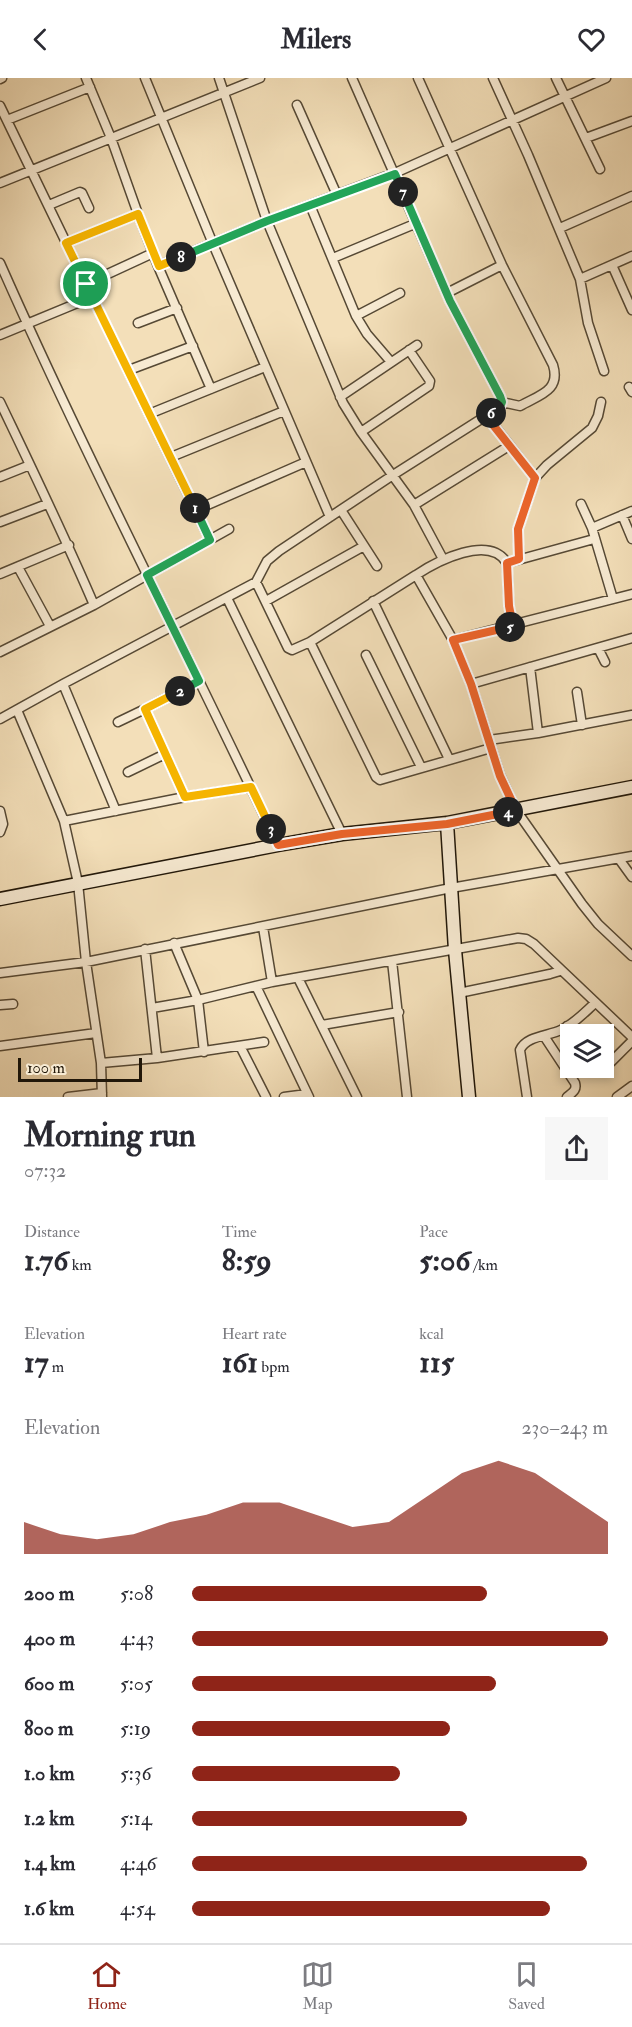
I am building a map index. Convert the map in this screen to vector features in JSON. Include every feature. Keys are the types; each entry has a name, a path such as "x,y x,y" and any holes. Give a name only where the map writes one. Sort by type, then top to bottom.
{"street":[{"path":"145,78 213,244 330,517"},
{"path":"219,78 267,221 340,397 361,432 414,505 443,559"},
{"path":"0,183 260,78"},
{"path":"352,78 447,293 502,402 511,406 520,406 551,388 556,378 554,365 502,265 418,78"},
{"path":"493,78 560,228 580,279 588,323 604,371"},
{"path":"556,78 600,169"},
{"path":"159,266 267,221 395,174 606,78"},
{"path":"7,120 88,82 153,253 211,389"},
{"path":"297,105 337,195"},
{"path":"0,106 210,540"},
{"path":"586,138 632,123"},
{"path":"49,205 80,192 89,208"},
{"path":"560,228 632,196"},
{"path":"310,205 356,315 367,334 392,362"},
{"path":"66,243 138,214"},
{"path":"333,258 417,223"},
{"path":"86,284 153,253"},
{"path":"580,279 632,256"},
{"path":"0,263 27,324 278,845"},
{"path":"447,293 502,265"},
{"path":"612,265 632,310"},
{"path":"356,315 400,293"},
{"path":"0,335 92,297"},
{"path":"138,323 177,308"},
{"path":"129,370 193,346"},
{"path":"340,397 413,347 430,381 429,386 361,432"},
{"path":"149,414 265,367"},
{"path":"0,402 47,504 69,545 94,605"},
{"path":"0,719 256,582 272,556 500,407 502,402"},
{"path":"519,559 518,529 535,478 540,471 592,428 601,402"},
{"path":"171,457 284,411"},
{"path":"486,416 535,478"},
{"path":"414,505 509,446"},
{"path":"196,510 306,462"},
{"path":"0,477 30,465"},
{"path":"0,522 47,504"},
{"path":"581,504 592,528 613,599"},
{"path":"341,510 377,566"},
{"path":"592,528 632,511"},
{"path":"622,515 632,539"},
{"path":"0,652 94,605 229,530"},
{"path":"507,563 594,539"},
{"path":"0,574 69,545"},
{"path":"266,602 364,546"},
{"path":"256,582 288,648 296,649 443,559 463,553 483,551 497,553 507,563 509,606 513,626"},
{"path":"18,567 50,626"},
{"path":"416,575 453,640 471,684 500,776 516,810 598,924 632,956"},
{"path":"453,640 632,594"},
{"path":"227,598 342,834"},
{"path":"373,602 449,759"},
{"path":"471,684 632,638"},
{"path":"310,642 376,777 380,780 490,744 632,715"},
{"path":"598,648 605,662"},
{"path":"366,656 421,767"},
{"path":"530,667 538,733"},
{"path":"118,722 199,681"},
{"path":"63,684 116,811"},
{"path":"577,692 582,725"},
{"path":"145,709 185,797"},
{"path":"17,711 64,821 78,883 86,962 101,1063 102,1095 68,1097"},
{"path":"128,772 165,753"},
{"path":"64,821 185,797 251,787"},
{"path":"0,899 278,845 342,834 447,824 632,787"},
{"path":"0,811 3,824 0,832"},
{"path":"447,824 455,950 469,1097"},
{"path":"0,973 86,962 451,888 632,856"},
{"path":"619,859 632,878"},
{"path":"263,927 272,982"},
{"path":"152,1008 198,1000 272,982 518,938 526,939 561,970 632,1039 614,1059"},
{"path":"174,943 198,1000 204,1052"},
{"path":"145,949 157,1058"},
{"path":"392,960 407,1097"},
{"path":"459,993 561,970"},
{"path":"298,978 357,1097"},
{"path":"256,986 308,1095 284,1097"},
{"path":"569,1024 595,1003"},
{"path":"0,1005 13,1004"},
{"path":"322,1025 399,1012"},
{"path":"527,1097 520,1050 529,1040 560,1029"},
{"path":"0,1046 96,1033"},
{"path":"544,1036 575,1083 574,1092 567,1097"},
{"path":"101,1063 204,1052 264,1042"},
{"path":"240,1046 266,1097"},
{"path":"617,1097 632,1086"}],"route":[{"path":"395,174 450,301 500,396 502,402 500,407 486,416 535,478 519,522 517,538 519,559 507,563 509,612 513,626 453,640 471,684 500,776 516,810 447,824 342,834 278,845 251,787 185,797 145,709 199,681 147,575 210,540 86,284 66,243 138,214 159,266 267,221 395,174"}]}
